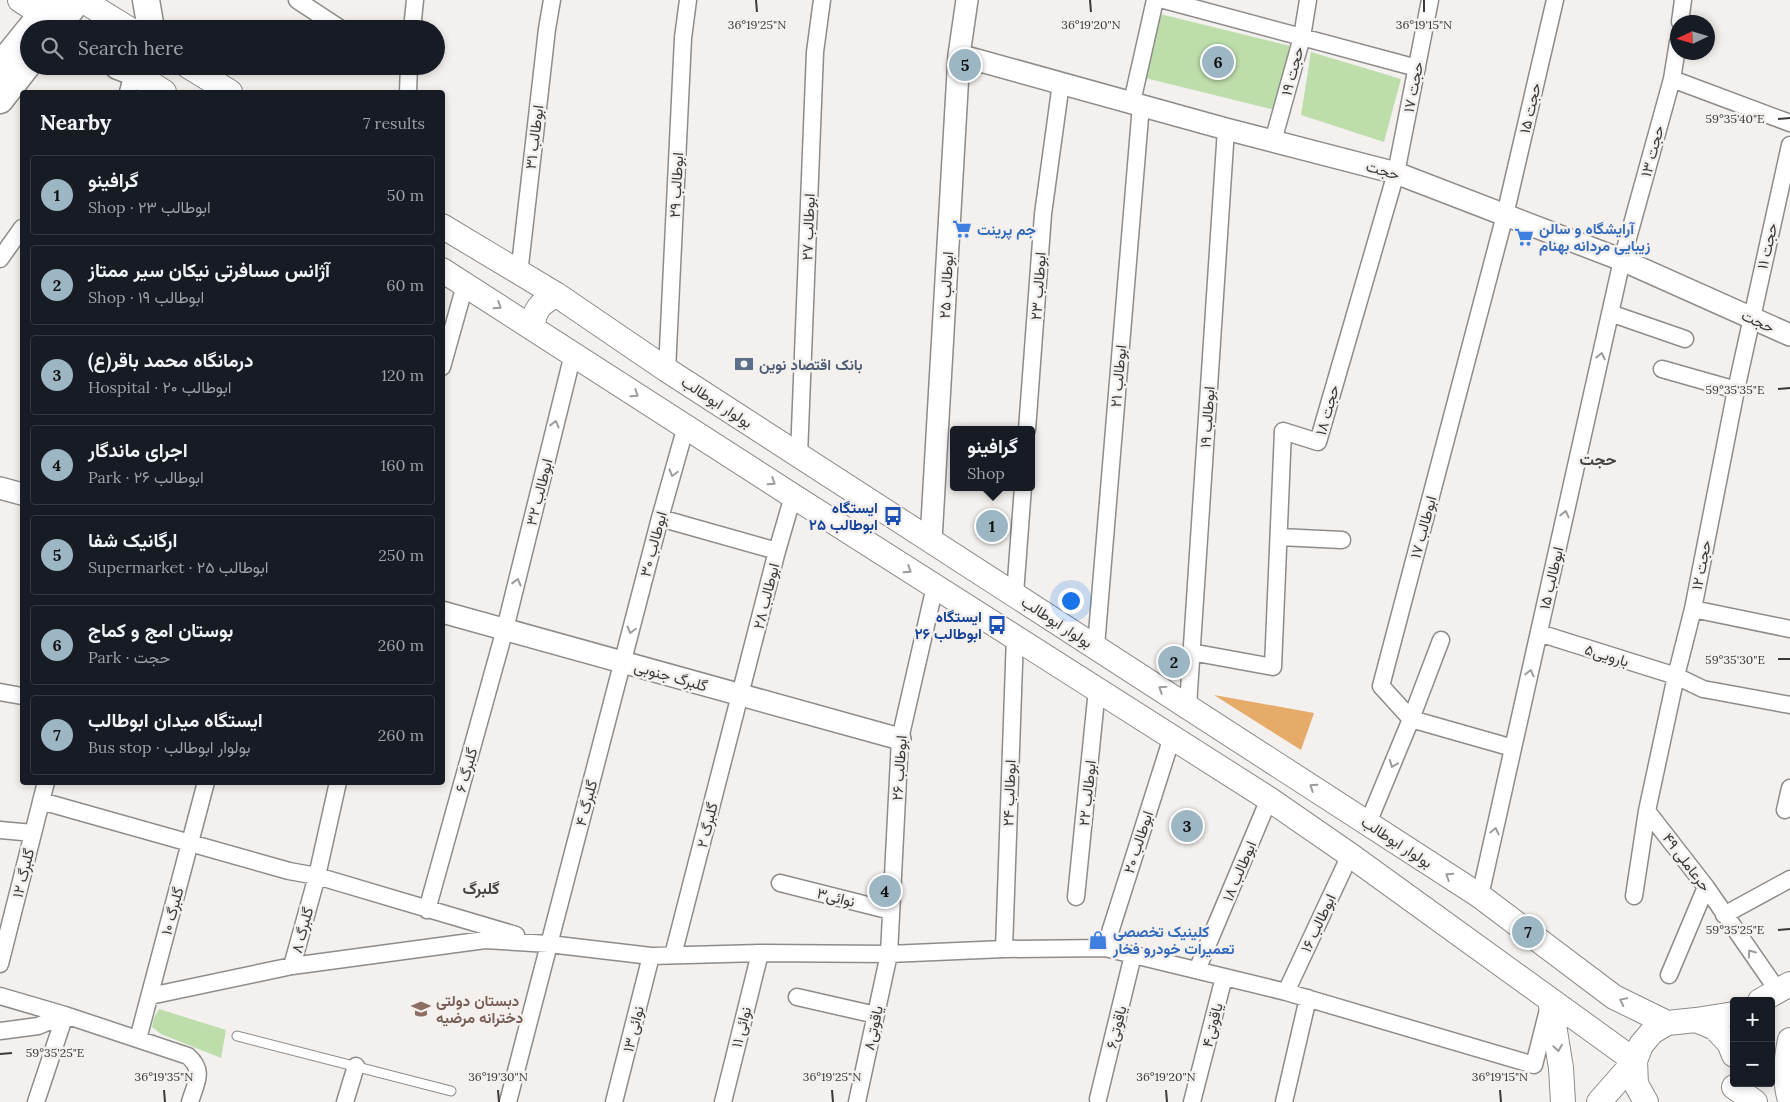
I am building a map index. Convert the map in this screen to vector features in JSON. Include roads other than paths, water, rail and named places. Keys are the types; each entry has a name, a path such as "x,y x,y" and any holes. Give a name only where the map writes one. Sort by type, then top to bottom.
{"main road":[{"path":"20,0 45,20"},
{"path":"50,20 78,0"},
{"path":"82,0 114,20"},
{"path":"146,0 149,20"},
{"path":"0,100 20,68"},
{"path":"128,75 160,90"},
{"path":"203,75 227,90"},
{"name":"بولوار ابوطالب","path":"445,228 519,274 557,295 667,370 1480,896 1614,997 1667,1023"},
{"path":"445,272 1269,799 1350,855 1635,1061"},
{"path":"533,328 534,315 537,309 547,299 557,295"},
{"path":"1243,782 1262,754"},
{"path":"1550,1000 1561,1068 1563,1102"},
{"path":"1599,1102 1635,1061 1641,1045 1652,1032 1667,1023 1730,1015"},
{"path":"1696,1020 1715,1028 1730,1045"},
{"path":"1775,1037 1790,1028"},
{"path":"1790,1040 1786,1064 1790,1100"},
{"path":"1635,1061 1636,1084 1646,1102"},
{"path":"1732,1091 1755,1102"}],"street":[{"path":"297,0 327,20"},
{"path":"413,20 415,0"},
{"name":"ابوطالب ۳۱","path":"519,274 546,29 552,0"},
{"name":"ابوطالب ۲۹","path":"667,370 684,38 688,0"},
{"name":"ابوطالب ۲۷","path":"799,455 814,52 822,0"},
{"name":"ابوطالب ۲۵","path":"931,540 959,55 967,0"},
{"name":"ابوطالب ۲۱","path":"1096,646 1137,104 1156,0"},
{"path":"1164,0 1417,68"},
{"name":"حجت ۱۹","path":"1273,141 1302,37 1308,0"},
{"name":"حجت ۱۷","path":"1396,173 1430,0"},
{"name":"حجت ۱۵","path":"1505,215 1555,0"},
{"path":"1681,15 1683,0"},
{"name":"حجت","path":"959,55 1226,129 1396,173 1622,260 1790,335"},
{"name":"حجت ۱۳","path":"1622,260 1672,79 1675,60"},
{"path":"406,75 408,90"},
{"path":"1672,79 1790,122"},
{"name":"ابوطالب ۲۳","path":"1027,426 1043,214 1061,83"},
{"name":"ابوطالب ۱۹","path":"1188,706 1226,129"},
{"name":"حجت ۱۱","path":"1752,318 1790,145"},
{"name":"حجت ۱۸","path":"1191,652 1273,668 1283,431 1318,442 1396,173"},
{"name":"ابوطالب ۱۷","path":"1411,718 1381,686 1505,215"},
{"path":"0,260 20,231"},
{"name":"ابوطالب ۱۵","path":"1480,896 1622,260"},
{"path":"445,357 465,284"},
{"path":"1610,313 1685,339"},
{"name":"حجت ۱۲","path":"1634,896 1647,811 1676,676 1693,609 1752,318"},
{"name":"ابوطالب ۳۲","path":"505,629 573,354"},
{"path":"1662,368 1736,390"},
{"name":"ابوطالب ۳۰","path":"622,663 686,426"},
{"path":"0,488 20,493"},
{"path":"1015,594 1023,491"},
{"name":"ابوطالب ۲۸","path":"740,696 793,496"},
{"path":"660,518 777,551"},
{"path":"1279,537 1342,540"},
{"name":"ابوطالب ۲۶","path":"889,954 900,738 935,586"},
{"path":"1693,609 1790,629"},
{"name":"گلبرگ جنوبی","path":"445,613 740,696 900,738"},
{"name":"گلبرگ ۶","path":"427,910 505,629"},
{"name":"بارویی۵","path":"1539,633 1676,676 1703,689 1790,705"},
{"name":"ابوطالب ۲۴","path":"1004,949 1014,636"},
{"path":"1368,823 1441,640"},
{"name":"گلبرگ ۴","path":"508,1102 622,663"},
{"name":"ابوطالب ۲۲","path":"1076,897 1097,689"},
{"path":"0,692 20,696"},
{"name":"گلبرگ ۲","path":"673,955 740,696"},
{"path":"1411,718 1513,748"},
{"name":"ابوطالب ۲۰","path":"1105,948 1172,737"},
{"name":"گلبرگ ۱۲","path":"0,964 45,785"},
{"name":"گلبرگ ۱۰","path":"138,1039 205,785"},
{"name":"گلبرگ ۸","path":"150,996 292,966 337,785"},
{"path":"1785,810 1790,788"},
{"name":"ابوطالب ۱۸","path":"1197,970 1269,799"},
{"path":"41,802 288,871 316,876 427,910 549,944"},
{"name":"حرعاملی ۴۹","path":"1647,811 1706,887 1776,992"},
{"path":"0,830 33,832"},
{"name":"ابوطالب ۱۶","path":"1286,992 1350,855"},
{"path":"1724,915 1790,879"},
{"name":"نوائی۳","path":"780,883 891,911"},
{"path":"1669,975 1706,887"},
{"path":"292,966 486,940 549,944 651,956 760,953 889,954 1004,949 1105,948 1286,992 1534,1065 1550,1000"},
{"name":"نوائی ۱۱","path":"723,1102 760,953"},
{"name":"یاقوتی۸","path":"857,1102 889,954"},
{"name":"یاقوتی۶","path":"1098,1099 1133,955"},
{"name":"نوائی ۱۳","path":"614,1102 651,956"},
{"name":"یاقوتی۴","path":"1192,1102 1224,977"},
{"path":"0,996 65,1015 188,1056 196,1063 199,1073 190,1102"},
{"path":"797,997 876,1016"},
{"path":"1284,1102 1308,998"},
{"path":"0,1031 38,1026 65,1015"},
{"path":"36,1102 65,1015"},
{"path":"345,1102 356,1066"}],"lane":[{"path":"237,1036 451,1091"}],"place":[{"name":"بوستان امج و کماج","path":"1218,62"},
{"name":"ارگانیک شفا","path":"965,65"},
{"name":"جم پرینت","path":"962,229"},
{"name":"آرایشگاه و سالن زیبایی مردانه بهنام","path":"1524,237"},
{"name":"بانک اقتصاد نوین","path":"744,364"},
{"name":"ایستگاه ابوطالب ۲۵","path":"893,516"},
{"name":"گرافینو","path":"992,526"},
{"name":"ایستگاه ابوطالب ۲۶","path":"997,625"},
{"name":"آژانس مسافرتی نیکان سیر ممتاز","path":"1174,662"},
{"name":"درمانگاه محمد باقر(ع)","path":"1187,826"},
{"name":"اجرای ماندگار","path":"885,891"},
{"name":"ایستگاه میدان ابوطالب","path":"1528,932"},
{"name":"کلینیک تخصصی تعمیرات خودرو فخار","path":"1098,940"},
{"name":"دبستان دولتی دخترانه مرضیه","path":"421,1009"}],"district":[{"name":"حجت","path":"1598,459"},
{"name":"گلبرگ","path":"481,888"}]}
